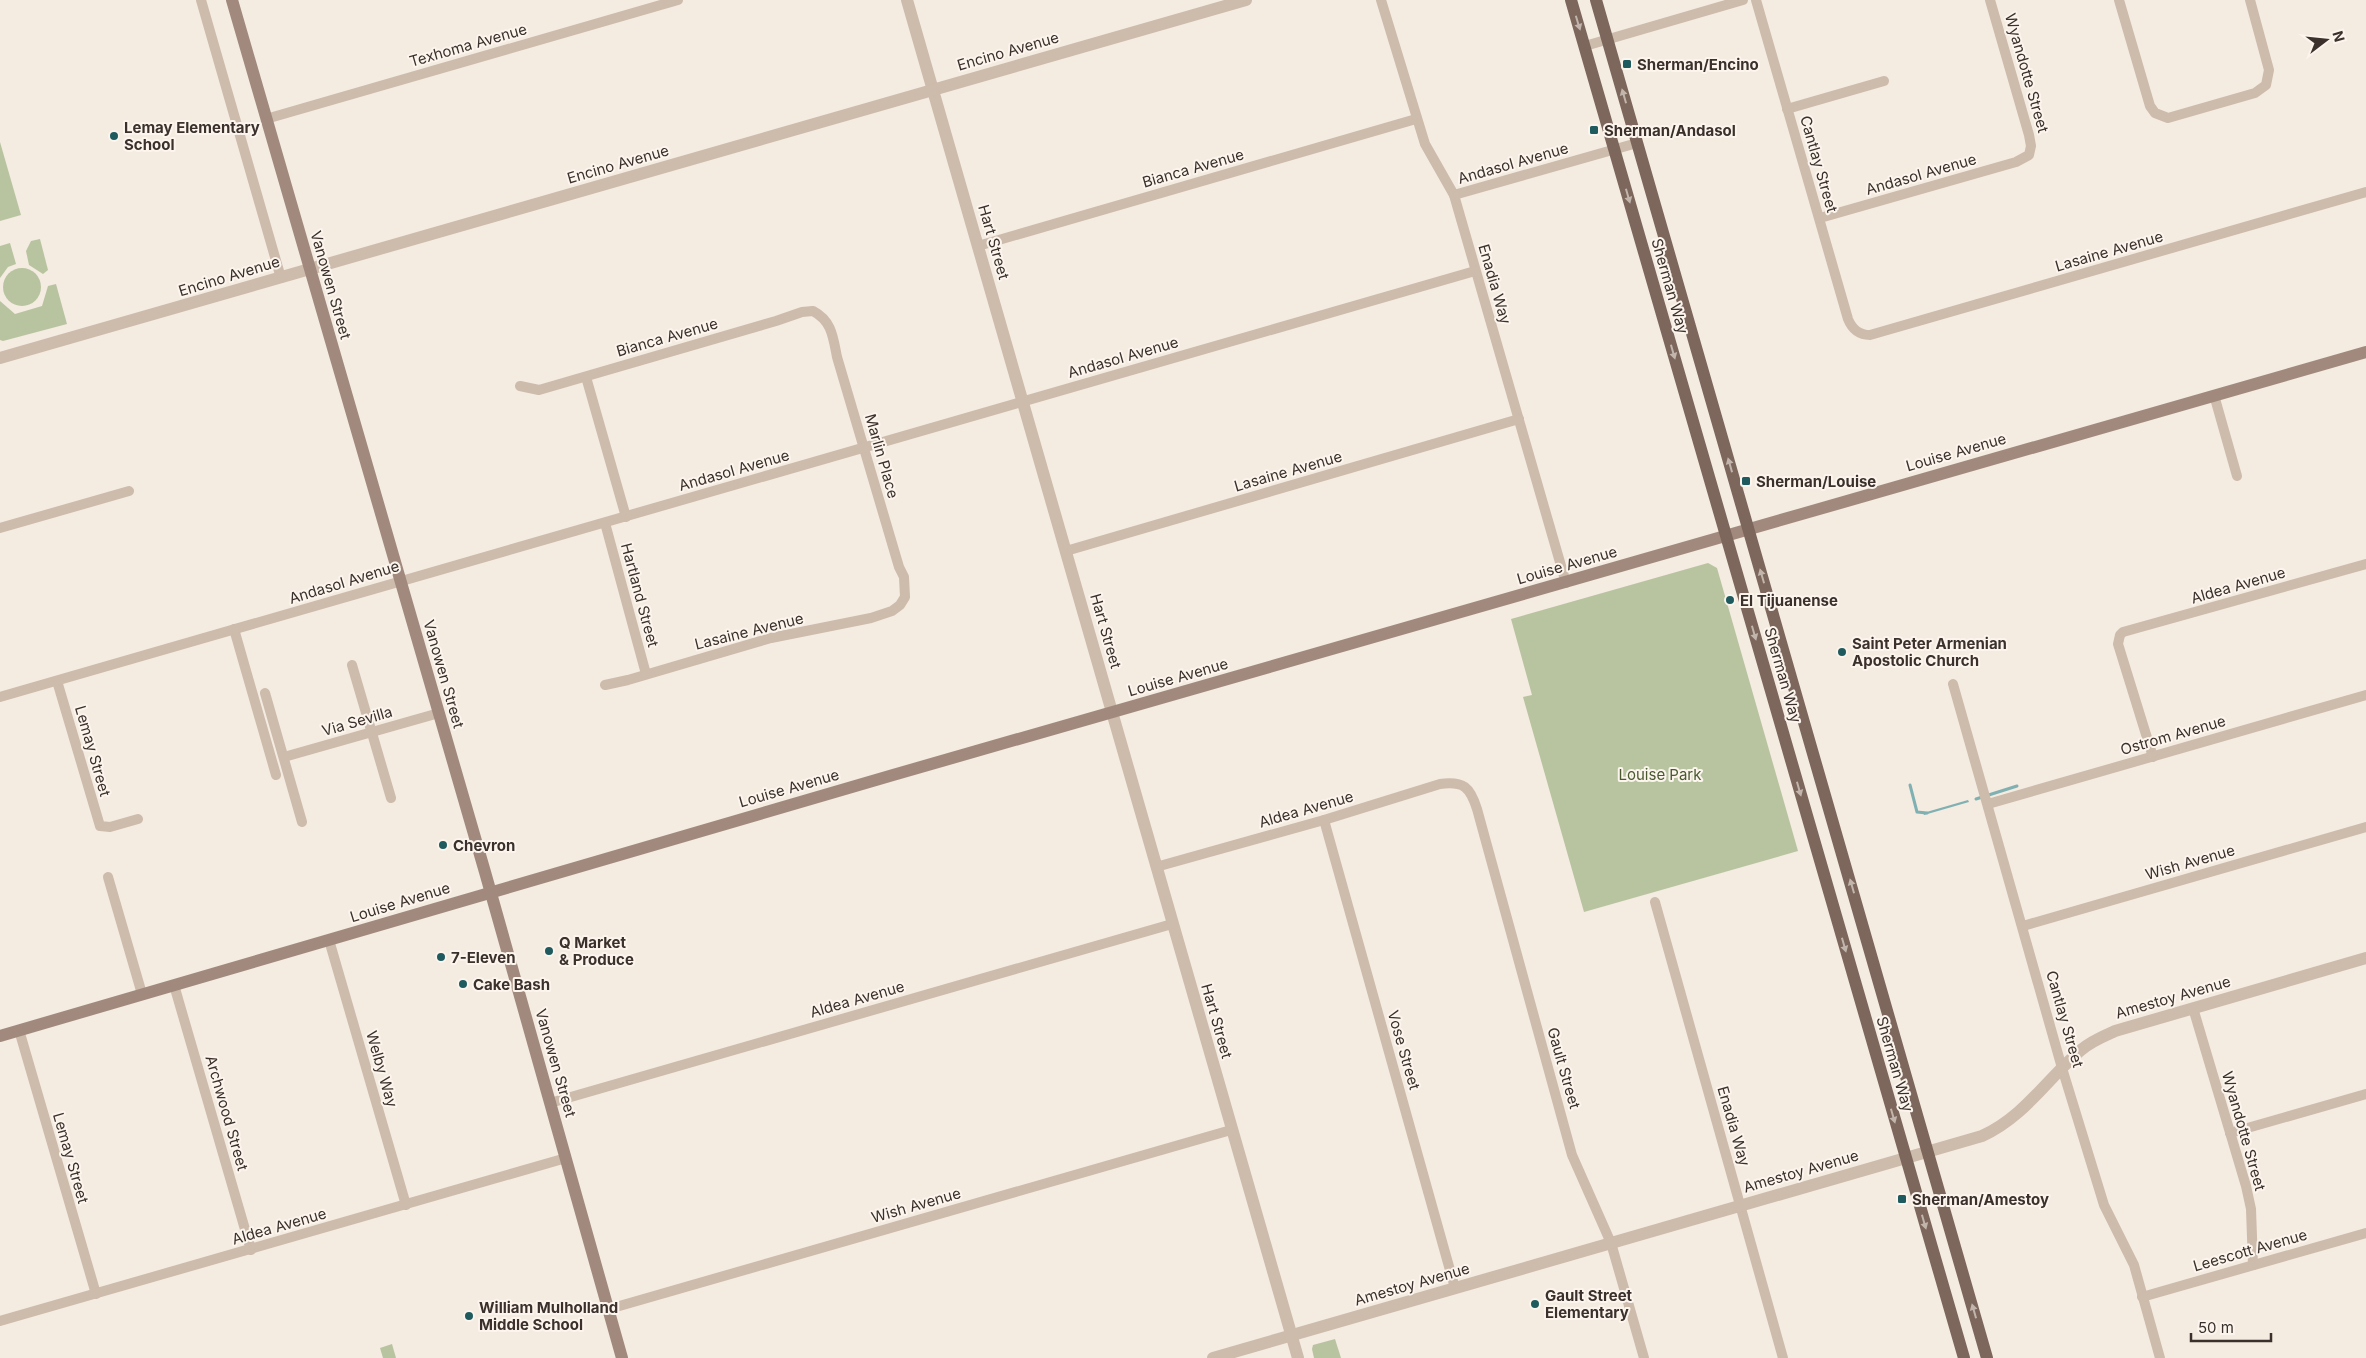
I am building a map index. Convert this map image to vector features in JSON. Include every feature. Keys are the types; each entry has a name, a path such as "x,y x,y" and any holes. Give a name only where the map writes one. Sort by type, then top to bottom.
{"main road":[{"name":"Vanowen Street","path":"232,0 491,892 622,1358"},
{"name":"Sherman Way","path":"1571,0 1964,1358"},
{"name":"Sherman Way","path":"1596,0 1987,1358"},
{"name":"Louise Avenue","path":"0,1036 1112,712 2366,352"}],"street":[{"path":"201,0 281,278"},
{"name":"Texhoma Avenue","path":"266,118 678,0"},
{"name":"Hart Street","path":"907,0 1298,1358"},
{"name":"Encino Avenue","path":"0,358 1246,0"},
{"name":"Enadia Way","path":"1381,0 1425,144 1454,195 1566,583"},
{"path":"1585,46 1743,0"},
{"name":"Cantlay Street","path":"1756,0 1848,319 1850,325 1860,333"},
{"name":"Wyandotte Street","path":"1990,0 2029,135 2031,146 2029,155"},
{"path":"2119,0 2148,102 2152,110 2162,116 2172,117 2255,93 2266,85 2270,70 2250,0"},
{"path":"1788,108 1884,81"},
{"name":"Bianca Avenue","path":"978,246 1416,119"},
{"name":"Andasol Avenue","path":"1454,195 1637,143"},
{"name":"Andasol Avenue","path":"1820,218 2016,162 2029,155"},
{"name":"Lasaine Avenue","path":"1860,333 1870,335 2366,192"},
{"name":"Andasol Avenue","path":"0,697 1476,271"},
{"name":"Bianca Avenue","path":"520,386 539,390 802,312 813,311 822,316"},
{"name":"Marlin Place","path":"822,316 828,322 832,333 837,357 899,567 904,577 905,597 900,605"},
{"path":"586,377 626,517"},
{"path":"2214,396 2237,476"},
{"name":"Lasaine Avenue","path":"1066,551 1519,419"},
{"path":"0,528 129,491"},
{"name":"Hartland Street","path":"605,523 646,674"},
{"name":"Aldea Avenue","path":"2153,756 2118,644 2120,635 2127,630 2143,628 2366,564"},
{"name":"Lasaine Avenue","path":"606,685 771,638 876,616 892,611 900,605"},
{"path":"234,629 276,775"},
{"path":"352,665 391,798"},
{"name":"Lemay Street","path":"57,681 98,822 103,827 138,819"},
{"name":"Cantlay Street","path":"1953,684 2062,1068 2104,1205 2134,1265 2160,1358"},
{"path":"265,693 302,822"},
{"name":"Ostrom Avenue","path":"1988,804 2366,695"},
{"name":"Via Sevilla","path":"284,757 438,713"},
{"name":"Aldea Avenue","path":"1156,867 1324,820 1440,784 1450,782 1464,785"},
{"name":"Gault Street","path":"1464,785 1473,798 1477,809 1572,1155 1611,1243 1644,1358"},
{"name":"Vose Street","path":"1324,820 1455,1288"},
{"name":"Wish Avenue","path":"2022,926 2366,827"},
{"path":"108,877 142,994"},
{"name":"Enadia Way","path":"1655,902 1784,1358"},
{"name":"Aldea Avenue","path":"550,1103 1172,924"},
{"name":"Welby Way","path":"329,940 406,1205"},
{"name":"Amestoy Avenue","path":"1214,1358 1928,1152 1994,1131 2027,1106 2082,1049 2108,1034 2366,958"},
{"name":"Archwood Street","path":"174,985 251,1250"},
{"name":"Wyandotte Street","path":"2193,1008 2251,1209 2253,1265"},
{"name":"Lemay Street","path":"19,1030 96,1294"},
{"path":"2230,1132 2366,1094"},
{"name":"Wish Avenue","path":"609,1309 1231,1130"},
{"name":"Aldea Avenue","path":"0,1322 566,1158"},
{"name":"Leescott Avenue","path":"2142,1296 2366,1233"}],"green space":[{"path":"0,142 21,215 0,221"},
{"path":"40,239 48,270 43,274 29,265 26,251 31,241"},
{"path":"10,243 16,264 8,267 0,278 0,246"},
{"path":"22,268 29,269 35,274 40,280 40,294 35,300 29,305 22,306 15,305 9,300 4,294 3,287 4,280 9,274 15,269"},
{"path":"56,284 67,324 3,341 0,340 0,301 15,314 42,306 48,286"},
{"name":"Louise Park","path":"1708,563 1717,568 1798,851 1584,912 1523,697 1532,695 1511,619"},
{"path":"1335,1339 1341,1358 1314,1358 1313,1345"},
{"path":"392,1344 396,1358 383,1358 380,1348"}],"water":[{"path":"1968,800 1969,802 1924,815 1923,813"}],"waterway":[{"path":"1910,785 1917,812 1927,813"},
{"path":"1976,799 2017,786"}],"place":[{"name":"Sherman/Encino","path":"1627,64"},
{"name":"Sherman/Andasol","path":"1594,130"},
{"name":"Lemay Elementary School","path":"114,136"},
{"name":"Sherman/Louise","path":"1746,481"},
{"name":"El Tijuanense","path":"1730,600"},
{"name":"Saint Peter Armenian Apostolic Church","path":"1842,652"},
{"name":"Chevron","path":"443,845"},
{"name":"Q Market & Produce","path":"549,951"},
{"name":"7-Eleven","path":"441,957"},
{"name":"Cake Bash","path":"463,984"},
{"name":"Sherman/Amestoy","path":"1902,1199"},
{"name":"Gault Street Elementary","path":"1535,1304"},
{"name":"William Mulholland Middle School","path":"469,1316"}]}
